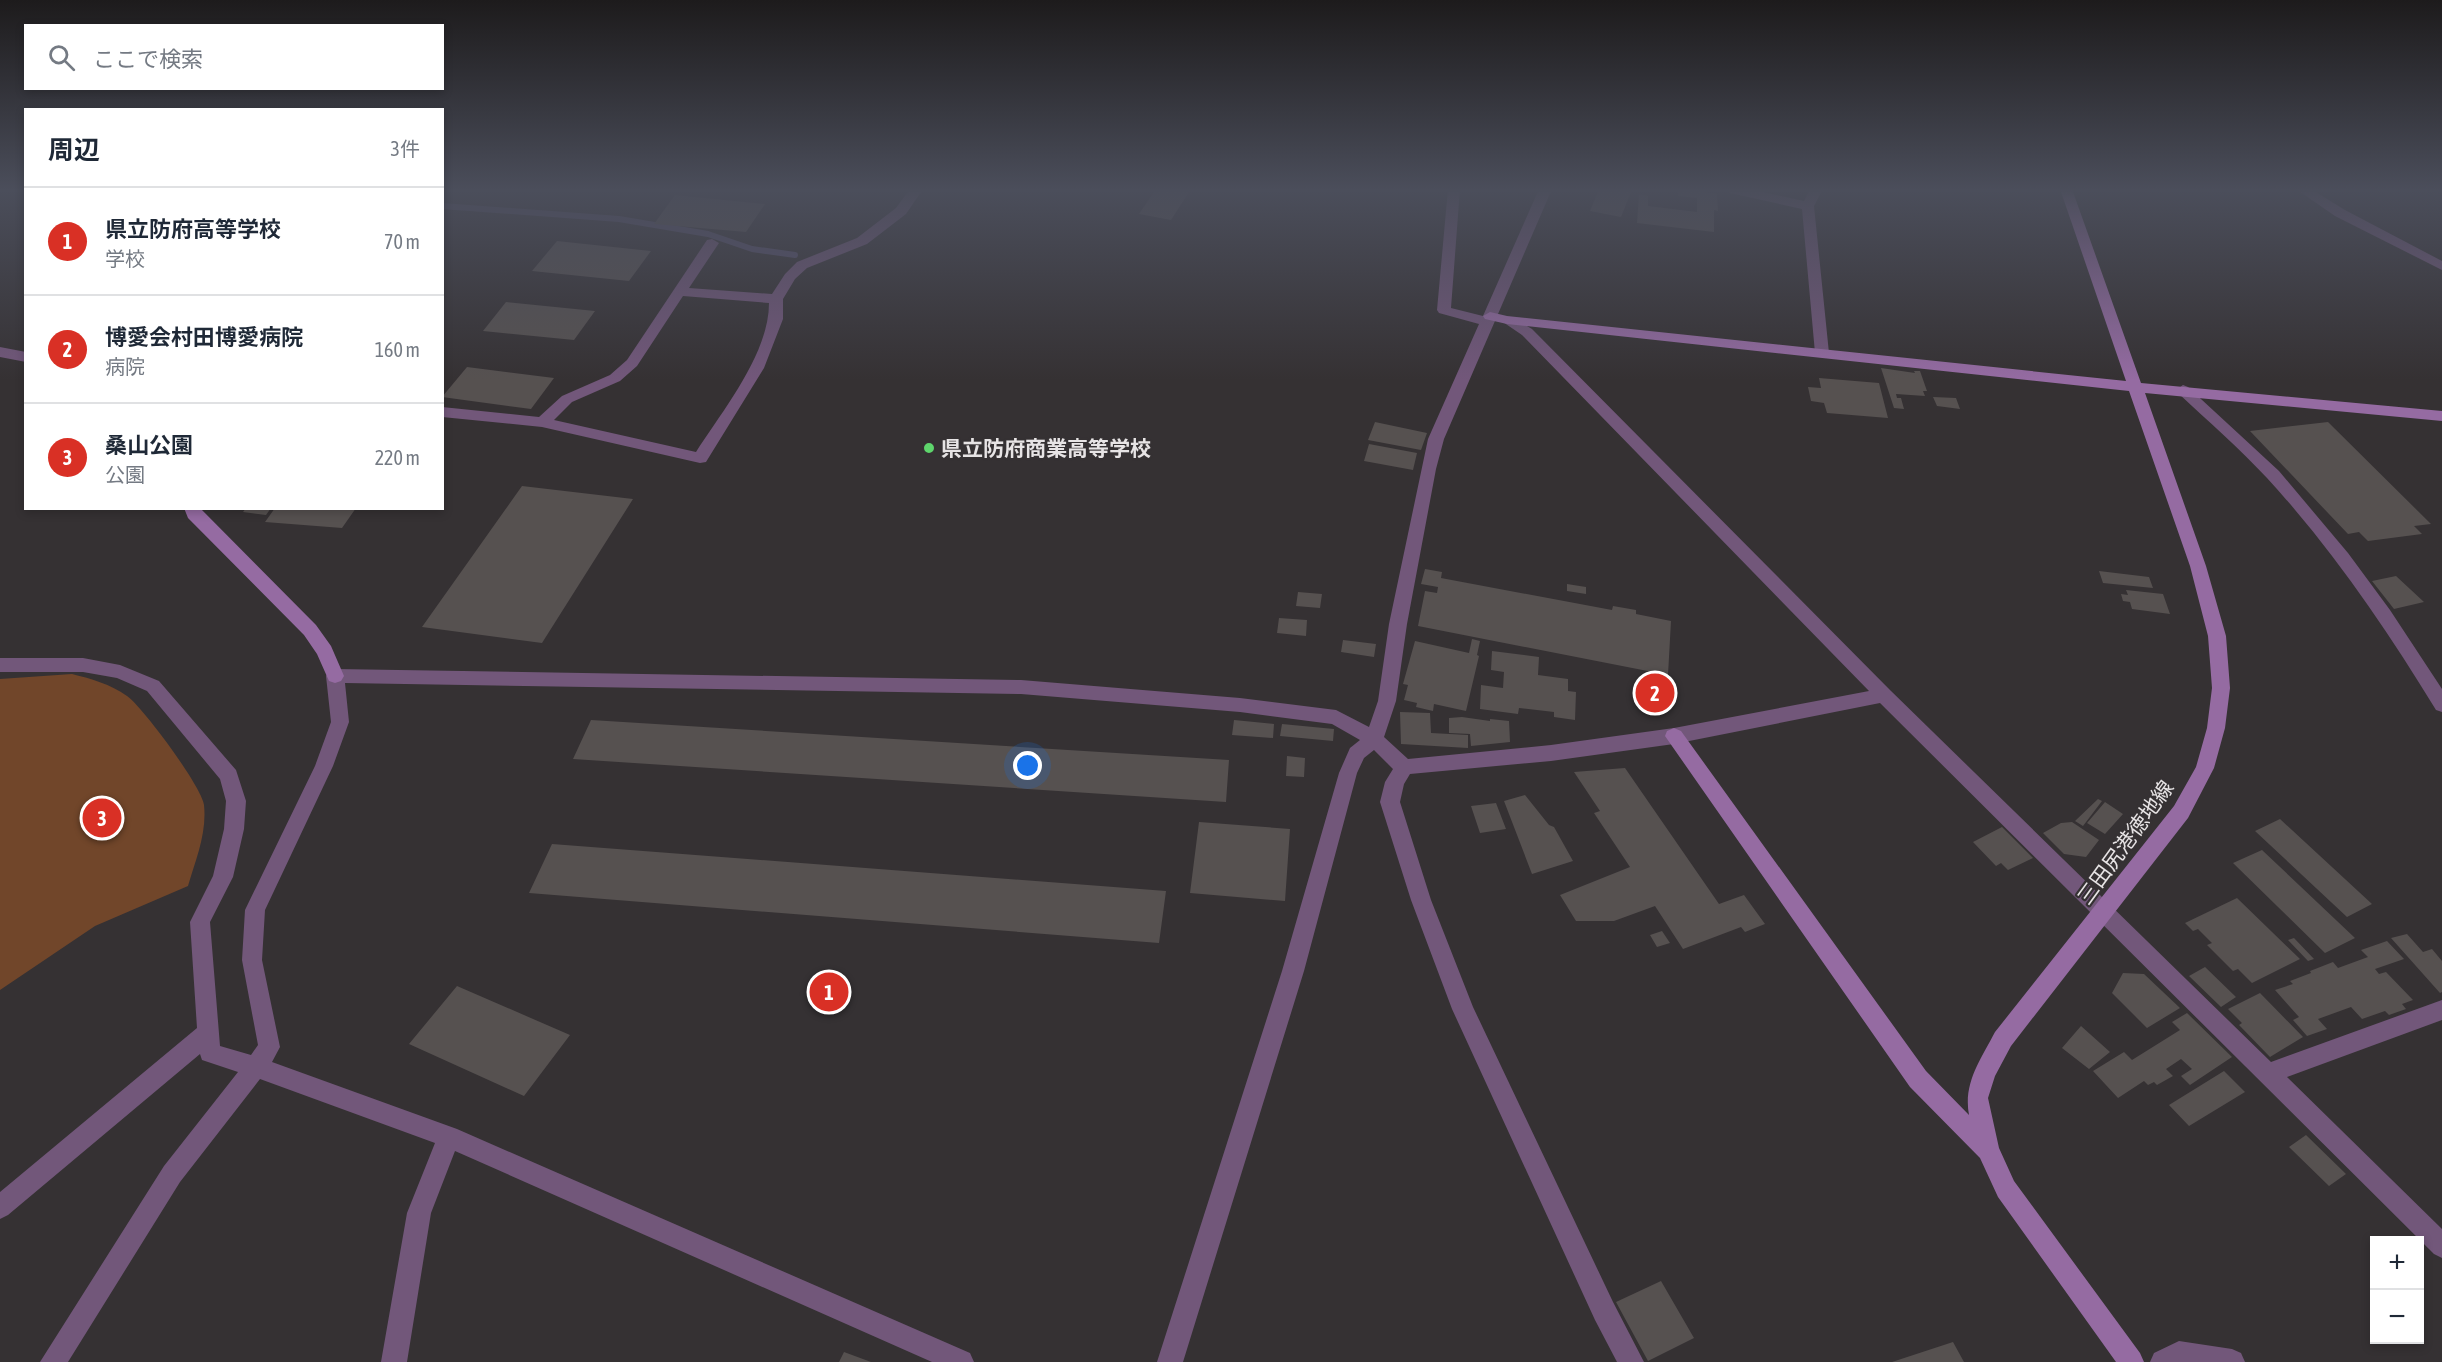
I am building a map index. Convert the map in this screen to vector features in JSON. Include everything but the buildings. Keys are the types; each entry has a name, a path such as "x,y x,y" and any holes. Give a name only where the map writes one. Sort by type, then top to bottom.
{"street":[{"path":"542,422 567,399 615,378 632,363 706,253"},
{"path":"444,412 542,422 700,458 757,368 776,319 776,299 790,277 802,265 836,253"},
{"path":"1449,253 1444,310 1489,319 2136,387 2442,416"},
{"path":"1170,1362 1293,971 1348,772 1357,753 1374,739 1387,701 1398,624 1428,469 1437,439 1518,253"},
{"path":"1812,253 1822,353"},
{"name":"三田尻港徳地線","path":"2088,253 2198,566 2217,636 2221,688 2216,728 2205,768 2181,812 2003,1040 1985,1073 1977,1098 1988,1150 2006,1189 2131,1362"},
{"path":"2416,253 2442,266"},
{"path":"680,291 776,299"},
{"path":"1507,320 1527,332 1884,695 2442,1246"},
{"path":"0,352 24,357"},
{"path":"2183,390 2272,474 2332,543 2388,616 2442,705"},
{"path":"53,1362 172,1174 256,1067 269,1047 252,960 255,910 324,766 340,722 335,676 325,651 310,630 194,514 193,510"},
{"path":"0,665 82,665 120,672 153,686 229,776 236,801 234,829 223,877 200,922 210,1053 256,1067 449,1137 961,1362"},
{"path":"335,676 1021,687 1240,705 1336,717 1374,739 1404,767 1551,753 1674,736 1884,695"},
{"path":"1674,736 1918,1079 1988,1150"},
{"path":"1404,767 1395,782 1390,802 1421,900 1463,1009 1604,1311 1631,1362"},
{"path":"2267,1074 2442,1010"},
{"path":"0,1207 207,1034"},
{"path":"394,1362 419,1214 449,1137"},
{"path":"2163,1362 2179,1354 2232,1362"}],"shaded area":[{"path":"72,674 107,685 127,696 170,748 193,782 204,805 204,826 200,846 188,886 95,926 0,990 0,679"}],"waterway":[{"path":"778,253 795,255"}],"place":[{"name":"県立防府商業高等学校","path":"929,448"},
{"name":"博愛会村田博愛病院","path":"1655,693"},
{"name":"桑山公園","path":"102,818"},
{"name":"県立防府高等学校","path":"829,992"}]}
